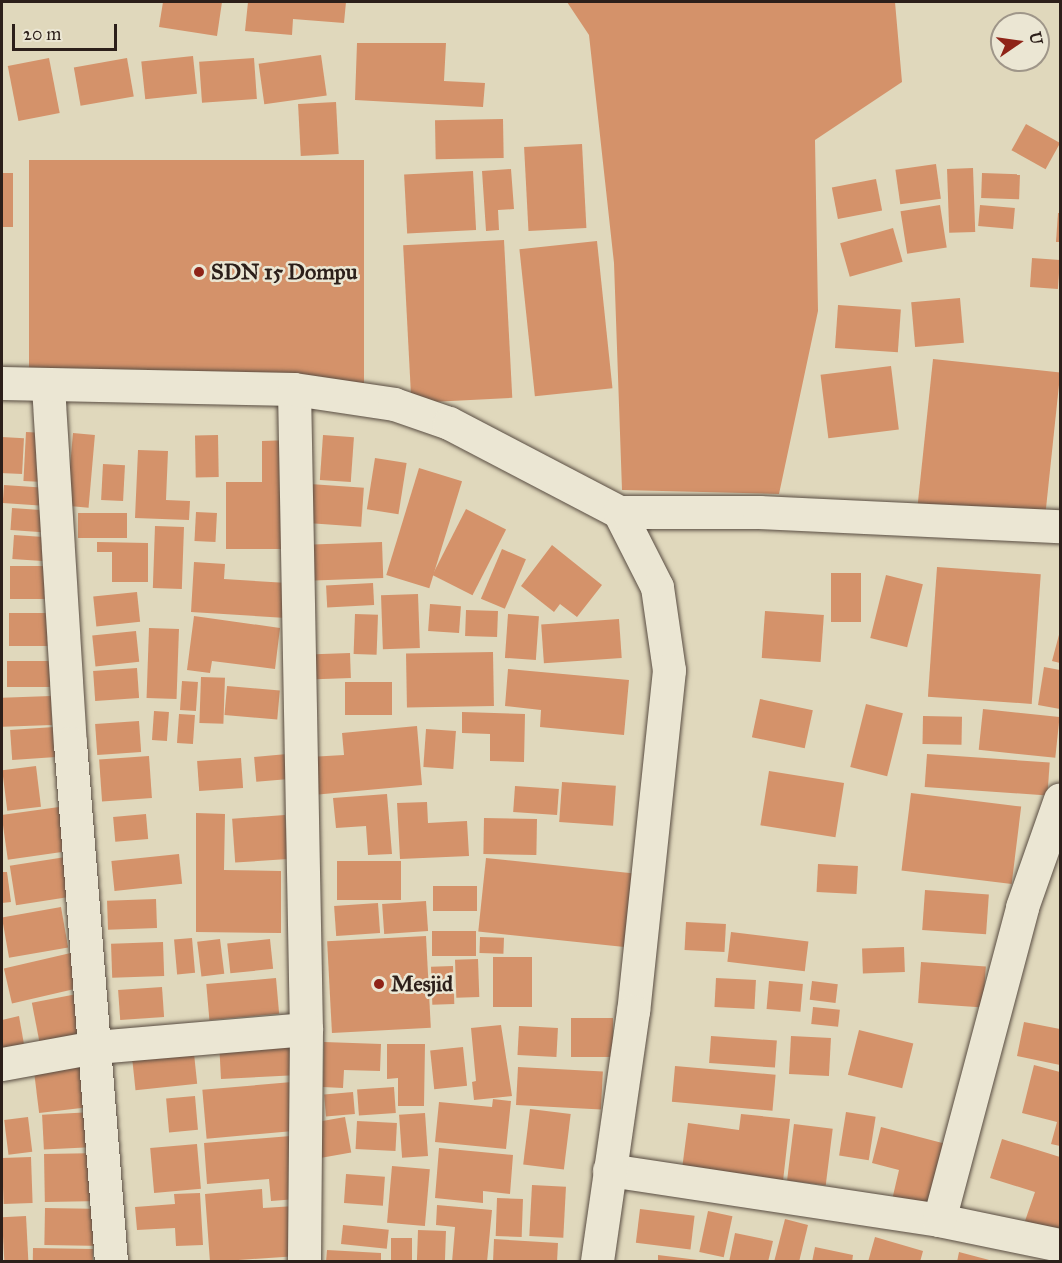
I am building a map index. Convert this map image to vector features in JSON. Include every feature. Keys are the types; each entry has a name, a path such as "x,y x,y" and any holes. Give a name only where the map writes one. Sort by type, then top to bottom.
{"street":[{"path":"2,383 48,386 294,389 360,397 418,410 619,512 759,512 1060,526"},
{"path":"48,386 70,743 96,1047 111,1262"},
{"path":"294,389 306,1029 304,1262"},
{"path":"597,1262 633,1011 669,670 657,587 619,512"},
{"path":"939,1220 1022,907 1060,798"},
{"path":"2,1064 96,1047 306,1029"},
{"path":"609,1170 939,1220 1060,1245"}],"building":[{"path":"163,2 222,2 217,36 159,27"},
{"path":"248,2 346,2 344,23 293,19 292,35 245,31"},
{"path":"567,2 895,2 902,82 815,140 818,311 779,494 622,490 614,263 589,35"},
{"path":"357,43 446,43 444,81 485,83 483,107 355,100"},
{"path":"321,55 327,96 264,104 259,64"},
{"path":"193,56 197,94 145,99 141,61"},
{"path":"49,58 60,113 18,121 8,66"},
{"path":"127,58 134,96 81,106 74,67"},
{"path":"254,58 257,99 202,103 199,62"},
{"path":"336,102 339,154 301,156 298,104"},
{"path":"503,119 504,158 436,159 435,120"},
{"path":"1026,124 1060,143 1046,169 1011,150"},
{"path":"582,144 586,228 528,231 524,147"},
{"name":"SDN 15 Dompu","path":"29,160 364,160 364,383 29,383"},
{"path":"936,164 941,199 900,204 895,170"},
{"path":"973,168 975,232 949,233 947,169"},
{"path":"511,169 514,209 498,210 499,230 486,231 482,171"},
{"path":"473,171 476,230 407,234 404,175"},
{"path":"2,173 13,173 13,227 2,227"},
{"path":"982,173 1020,174 1019,199 981,198"},
{"path":"876,179 882,210 838,219 832,188"},
{"path":"940,205 947,247 907,254 900,211"},
{"path":"980,205 1015,208 1013,229 978,226"},
{"path":"1058,213 1060,213 1060,242 1056,242"},
{"path":"893,228 903,262 850,277 840,243"},
{"path":"504,240 512,398 411,403 403,245"},
{"path":"597,241 612,388 535,396 519,249"},
{"path":"1032,258 1060,260 1058,289 1030,287"},
{"path":"960,298 964,343 915,347 911,302"},
{"path":"838,305 901,309 898,352 835,348"},
{"path":"933,359 1060,372 1045,521 917,507"},
{"path":"891,366 899,430 828,438 821,375"},
{"path":"26,432 46,433 43,482 23,481"},
{"path":"73,433 95,435 89,508 67,506"},
{"path":"195,435 218,435 219,477 196,477"},
{"path":"323,435 354,437 351,482 320,480"},
{"path":"2,437 24,438 22,474 2,473"},
{"path":"291,440 291,549 226,549 226,482 262,482 262,441"},
{"path":"138,450 168,451 166,500 190,501 189,520 135,518"},
{"path":"375,458 407,463 398,514 367,509"},
{"path":"103,464 125,465 123,501 101,500"},
{"path":"419,468 462,481 429,588 386,575"},
{"path":"310,484 364,488 361,527 307,523"},
{"path":"4,485 48,488 47,506 3,503"},
{"path":"12,508 55,511 53,533 10,530"},
{"path":"466,509 506,529 472,595 432,575"},
{"path":"196,512 217,513 215,542 194,541"},
{"path":"78,513 127,513 127,538 78,538"},
{"path":"155,526 184,527 182,589 153,588"},
{"path":"14,535 55,538 53,562 12,559"},
{"path":"97,542 148,543 148,582 112,582 112,552 97,552"},
{"path":"382,542 383,578 314,580 313,544"},
{"path":"552,545 602,585 577,617 560,604 554,612 521,586"},
{"path":"502,549 526,559 505,609 481,599"},
{"path":"194,562 225,564 224,579 288,583 286,618 191,612"},
{"path":"10,566 53,566 53,599 10,599"},
{"path":"937,567 1041,574 1032,704 928,697"},
{"path":"831,573 861,573 861,622 831,622"},
{"path":"886,575 923,584 907,647 870,638"},
{"path":"373,583 374,605 327,607 326,585"},
{"path":"137,592 140,622 96,626 93,597"},
{"path":"418,594 420,648 383,649 381,595"},
{"path":"430,604 461,606 459,633 428,631"},
{"path":"466,610 498,611 497,637 465,636"},
{"path":"765,611 824,615 821,662 762,658"},
{"path":"9,613 53,613 53,646 9,646"},
{"path":"355,614 378,615 377,655 354,654"},
{"path":"508,614 539,616 536,660 505,658"},
{"path":"194,616 280,628 275,669 212,661 210,673 187,670"},
{"path":"619,619 622,658 544,663 541,624"},
{"path":"149,628 179,629 177,699 147,698"},
{"path":"136,631 139,662 95,666 92,636"},
{"path":"1060,631 1060,663 1052,661"},
{"path":"493,652 494,706 407,708 406,654"},
{"path":"350,653 351,678 316,679 315,654"},
{"path":"7,661 50,661 50,687 7,687"},
{"path":"1044,667 1060,670 1060,709 1038,705"},
{"path":"137,668 139,698 95,701 93,671"},
{"path":"508,669 629,680 624,735 540,727 541,710 505,706"},
{"path":"201,677 225,678 223,724 199,723"},
{"path":"182,681 198,682 196,711 180,710"},
{"path":"345,682 392,682 392,715 345,715"},
{"path":"227,686 280,691 277,720 224,715"},
{"path":"51,696 52,725 3,727 2,698"},
{"path":"760,699 813,710 805,748 752,737"},
{"path":"866,704 903,713 887,776 850,767"},
{"path":"983,709 1060,717 1055,758 979,750"},
{"path":"154,711 169,712 167,741 152,740"},
{"path":"462,712 525,714 524,762 490,761 490,734 462,733"},
{"path":"179,714 195,715 193,744 177,743"},
{"path":"923,716 962,717 962,745 923,744"},
{"path":"139,721 141,752 97,755 95,724"},
{"path":"417,726 422,785 313,795 309,757 344,755 342,733"},
{"path":"54,727 56,757 12,760 10,730"},
{"path":"426,729 456,731 453,769 423,767"},
{"path":"287,754 289,779 256,782 254,757"},
{"path":"927,754 1050,763 1047,795 925,787"},
{"path":"149,756 152,798 102,801 99,759"},
{"path":"241,758 243,788 199,791 197,761"},
{"path":"36,766 41,807 7,811 2,770"},
{"path":"769,771 844,783 835,837 760,825"},
{"path":"562,782 616,786 613,826 559,822"},
{"path":"515,786 559,789 557,815 513,812"},
{"path":"911,793 1021,807 1012,884 901,870"},
{"path":"387,794 392,854 368,855 366,826 336,828 333,798"},
{"path":"427,802 428,823 467,821 469,856 400,859 397,803"},
{"path":"59,807 65,852 8,860 2,815"},
{"path":"196,813 225,814 224,870 281,871 281,933 196,932"},
{"path":"146,814 148,839 115,842 113,817"},
{"path":"285,815 288,859 235,863 232,819"},
{"path":"484,818 537,819 536,855 483,854"},
{"path":"179,854 182,884 115,891 111,861"},
{"path":"72,856 78,896 16,905 10,866"},
{"path":"486,858 639,874 631,948 478,932"},
{"path":"337,861 401,861 401,900 337,900"},
{"path":"818,864 858,866 856,894 817,892"},
{"path":"2,872 7,872 11,902 2,903"},
{"path":"433,886 477,886 477,911 433,911"},
{"path":"925,890 989,894 986,934 922,930"},
{"path":"156,899 157,928 108,930 107,901"},
{"path":"426,901 428,931 384,934 382,904"},
{"path":"378,903 380,933 336,936 334,906"},
{"path":"61,907 68,947 9,958 2,917"},
{"path":"686,922 726,924 724,952 685,950"},
{"path":"432,931 476,931 476,956 432,956"},
{"path":"731,932 808,942 805,971 727,962"},
{"name":"Mesjid","path":"426,936 431,1028 332,1033 327,941"},
{"path":"480,937 504,938 503,954 479,953"},
{"path":"192,938 195,973 177,974 174,940"},
{"path":"220,939 224,974 201,977 197,942"},
{"path":"270,939 273,969 230,973 227,943"},
{"path":"163,942 164,976 112,978 111,944"},
{"path":"904,947 905,972 863,973 862,948"},
{"path":"75,952 83,987 12,1003 4,968"},
{"path":"493,957 532,957 532,1007 493,1007"},
{"path":"478,959 479,997 456,998 455,960"},
{"path":"921,962 986,967 983,1007 918,1003"},
{"path":"453,966 454,1004 432,1005 431,967"},
{"path":"276,978 279,1014 209,1020 206,984"},
{"path":"716,978 756,980 754,1009 714,1007"},
{"path":"769,981 803,984 800,1012 767,1009"},
{"path":"812,981 838,984 835,1003 810,1000"},
{"path":"162,987 164,1017 120,1020 118,990"},
{"path":"77,994 86,1039 41,1048 32,1003"},
{"path":"813,1007 840,1010 838,1027 811,1024"},
{"path":"19,1016 25,1050 2,1055 2,1020"},
{"path":"571,1018 613,1018 613,1057 571,1057"},
{"path":"1024,1022 1060,1029 1060,1065 1017,1056"},
{"path":"501,1025 512,1096 474,1100 472,1082 476,1081 471,1028"},
{"path":"519,1026 558,1028 556,1057 517,1055"},
{"path":"859,1030 913,1044 902,1088 848,1075"},
{"path":"711,1036 777,1041 775,1068 709,1063"},
{"path":"791,1036 831,1038 829,1076 789,1074"},
{"path":"297,1039 299,1075 221,1079 219,1043"},
{"path":"324,1042 381,1044 380,1071 344,1070 343,1088 323,1087"},
{"path":"193,1044 197,1084 136,1090 131,1050"},
{"path":"387,1044 425,1044 424,1106 398,1106 398,1078 387,1079"},
{"path":"463,1047 467,1086 434,1089 430,1050"},
{"path":"86,1060 92,1107 39,1113 33,1066"},
{"path":"1034,1065 1060,1072 1060,1146 1051,1144 1057,1122 1022,1113"},
{"path":"675,1066 776,1075 772,1111 672,1102"},
{"path":"518,1067 603,1071 601,1109 516,1105"},
{"path":"292,1082 296,1131 207,1139 202,1090"},
{"path":"394,1087 396,1113 359,1116 357,1090"},
{"path":"353,1092 355,1114 326,1116 324,1095"},
{"path":"195,1096 198,1130 169,1132 166,1099"},
{"path":"493,1099 511,1101 506,1149 435,1142 439,1102 492,1107"},
{"path":"530,1109 571,1114 564,1170 523,1165"},
{"path":"93,1112 95,1147 44,1150 42,1115"},
{"path":"846,1112 876,1117 869,1160 839,1155"},
{"path":"425,1113 428,1156 402,1158 399,1115"},
{"path":"741,1114 790,1119 782,1190 681,1177 688,1123 739,1130"},
{"path":"28,1117 32,1152 8,1155 4,1120"},
{"path":"345,1117 351,1152 319,1158 313,1123"},
{"path":"357,1121 397,1123 395,1151 356,1149"},
{"path":"794,1124 833,1129 826,1185 787,1181"},
{"path":"881,1127 950,1145 934,1211 892,1200 899,1170 872,1163"},
{"path":"291,1136 297,1199 271,1201 269,1179 207,1184 204,1143"},
{"path":"1002,1139 1060,1157 1060,1232 1025,1221 1035,1192 990,1178"},
{"path":"197,1144 201,1189 154,1193 150,1148"},
{"path":"439,1148 513,1155 510,1194 483,1191 483,1203 435,1198"},
{"path":"101,1153 102,1201 45,1202 44,1154"},
{"path":"31,1157 33,1203 4,1204 2,1158"},
{"path":"392,1166 430,1169 425,1226 387,1223"},
{"path":"346,1174 385,1177 383,1206 344,1203"},
{"path":"532,1185 566,1187 563,1238 529,1236"},
{"path":"262,1189 263,1208 295,1206 298,1256 210,1262 205,1194"},
{"path":"200,1193 203,1245 176,1246 175,1228 137,1230 135,1207 175,1204 174,1194"},
{"path":"497,1198 523,1199 522,1237 496,1236"},
{"path":"437,1205 492,1210 487,1262 452,1262 455,1227 436,1225"},
{"path":"45,1208 106,1209 105,1246 44,1245"},
{"path":"640,1209 695,1216 690,1249 636,1243"},
{"path":"708,1211 732,1216 724,1257 699,1252"},
{"path":"26,1216 28,1260 4,1261 2,1217"},
{"path":"785,1219 808,1225 799,1262 774,1262"},
{"path":"343,1225 389,1230 387,1249 341,1244"},
{"path":"418,1230 446,1231 445,1262 417,1262"},
{"path":"735,1233 773,1241 768,1262 729,1262"},
{"path":"875,1237 923,1251 920,1262 868,1262"},
{"path":"391,1238 412,1238 412,1262 391,1262"},
{"path":"494,1239 558,1243 557,1262 493,1262"},
{"path":"815,1247 853,1255 852,1262 812,1262"},
{"path":"33,1248 93,1249 93,1262 33,1262"},
{"path":"327,1250 381,1253 381,1262 326,1262"},
{"path":"959,1252 993,1261 993,1262 957,1262"},
{"path":"658,1255 698,1260 698,1262 658,1262"}],"place":[{"name":"SDN 15 Dompu","path":"199,272"},
{"name":"Mesjid","path":"379,984"}]}
